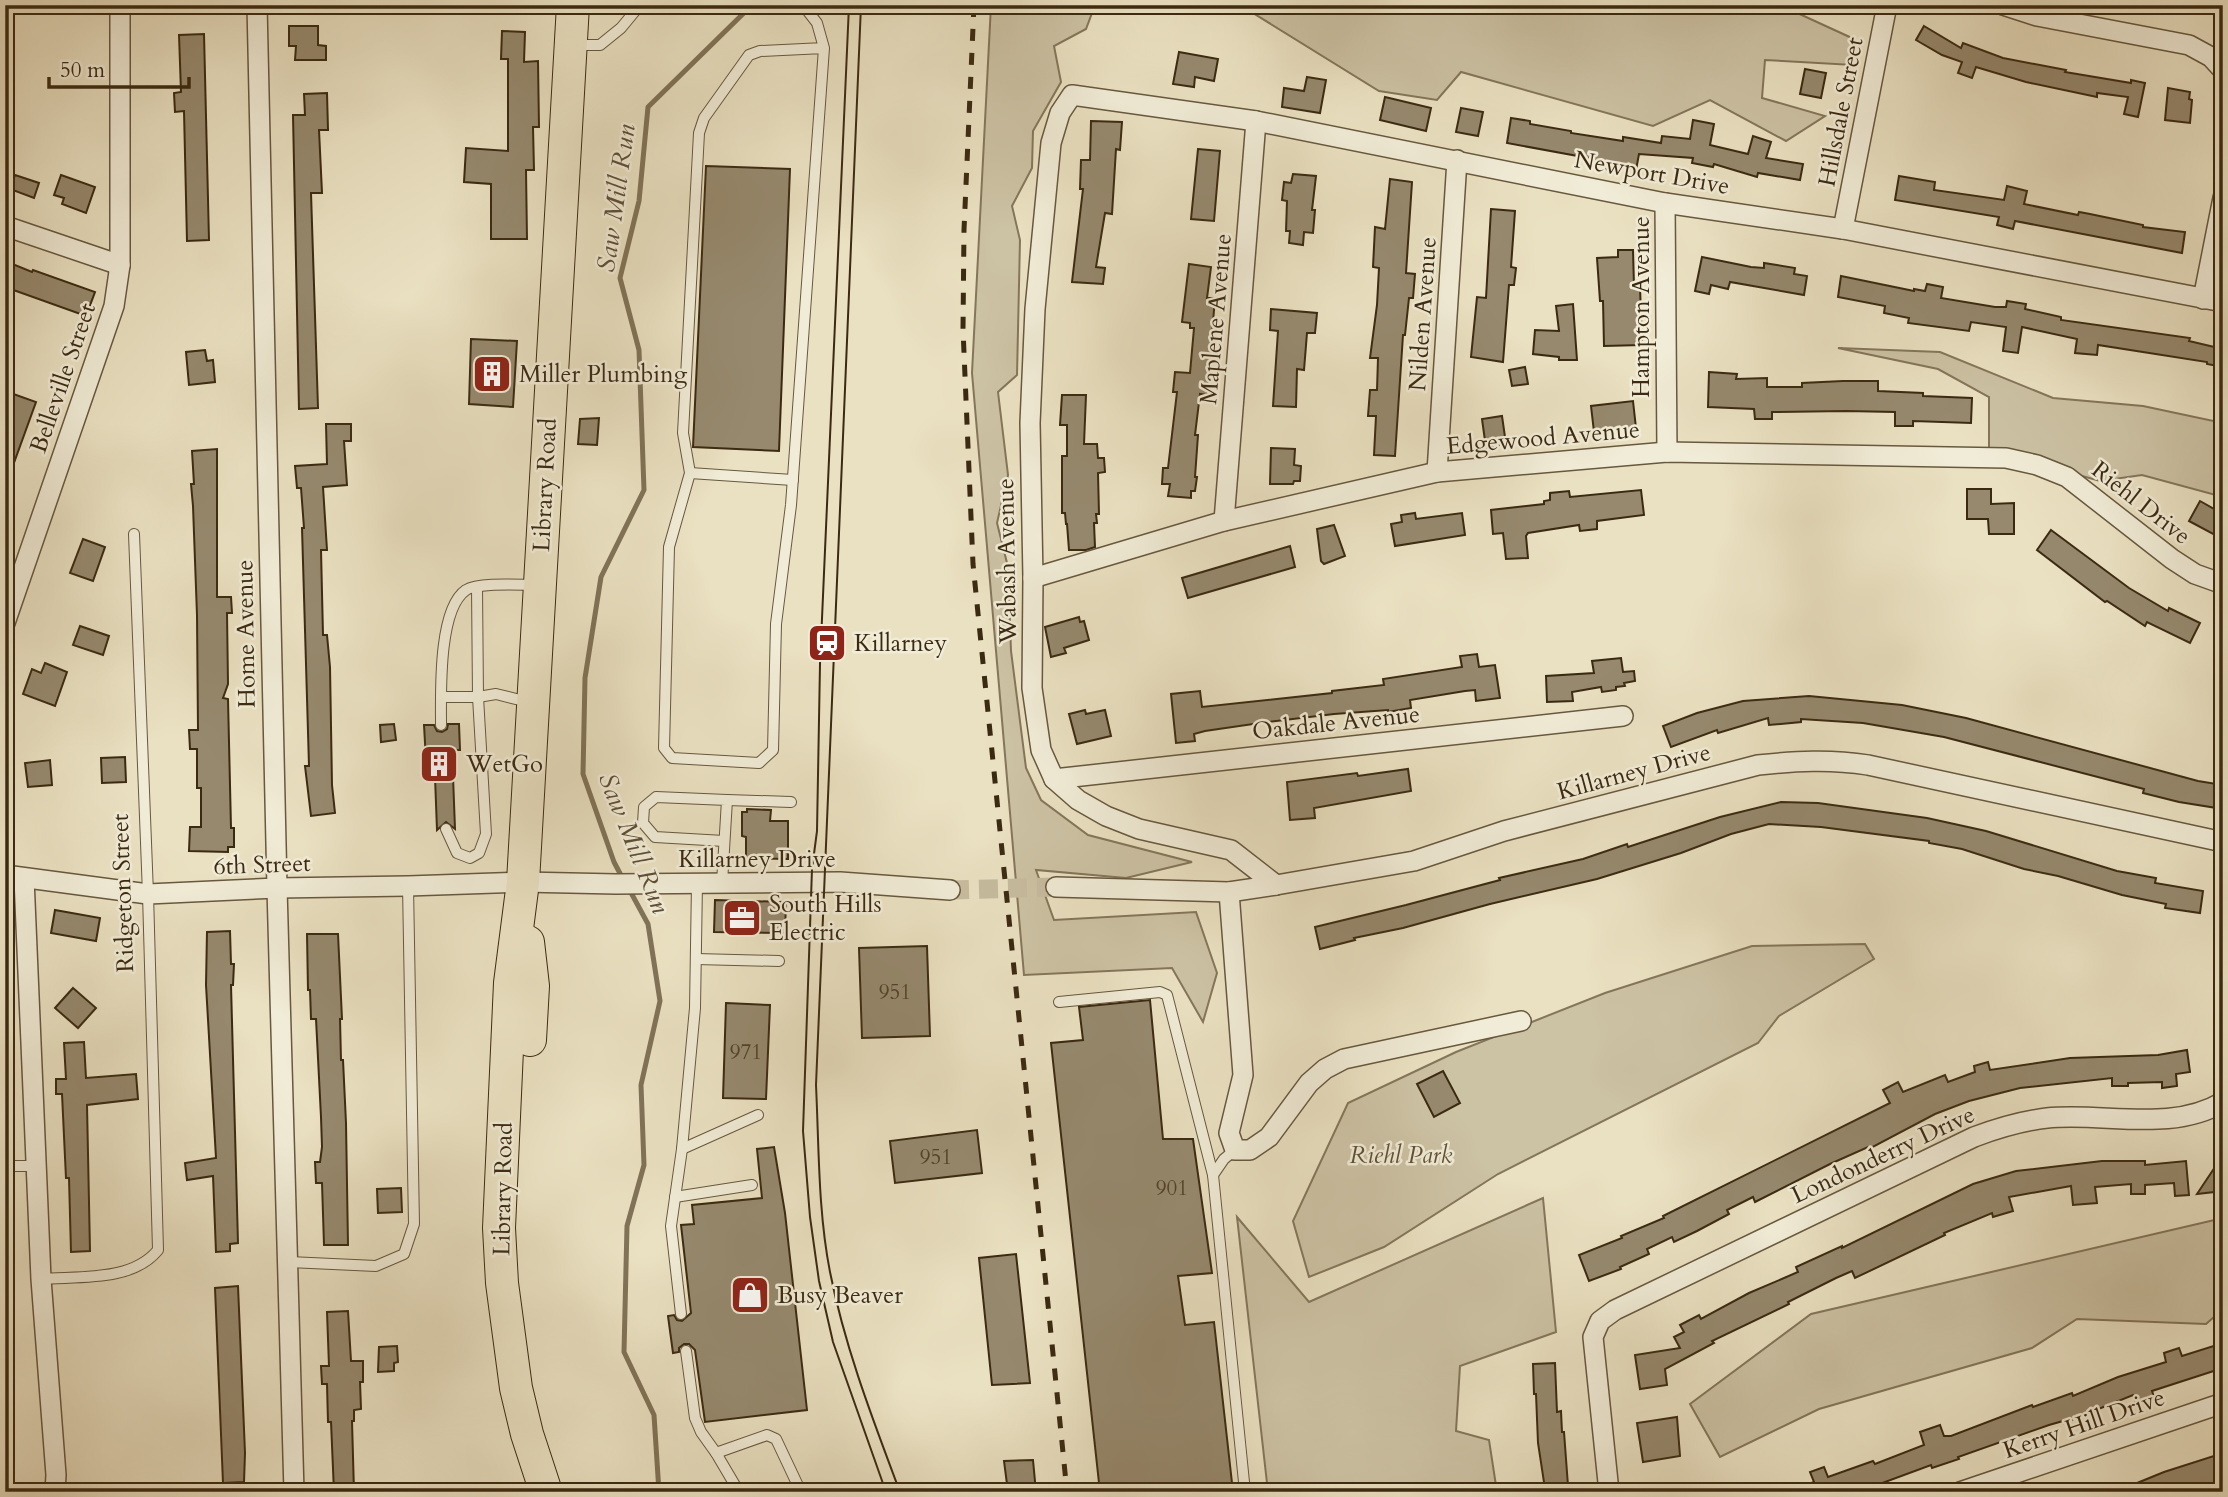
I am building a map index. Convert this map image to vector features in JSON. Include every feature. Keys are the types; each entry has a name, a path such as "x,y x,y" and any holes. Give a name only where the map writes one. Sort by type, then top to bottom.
{"main road":[{"name":"Library Road","path":"546,1492 527,1434 510,1355 499,1228 510,983 523,882 573,5"},
{"name":"Library Road","path":"523,882 533,986 520,1279 533,1383 561,1492"}],"street":[{"path":"5,226 120,265 120,5"},
{"name":"Home Avenue","path":"257,5 294,1492"},
{"name":"Hillsdale Street","path":"1843,229 1887,5"},
{"path":"2003,5 2037,16 2189,45 2211,57 2223,70"},
{"name":"Newport Drive","path":"1072,94 1256,121 1665,203 1843,229 2223,302"},
{"name":"Wabash Avenue","path":"1072,94 1060,113 1051,143 1035,309 1030,423 1032,688 1041,750 1054,779 1078,800 1106,817 1139,829 1231,850 1276,885"},
{"name":"Maplene Avenue","path":"1224,521 1256,121"},
{"name":"Nilden Avenue","path":"1437,472 1457,160"},
{"path":"2203,299 2223,198"},
{"name":"Hampton Avenue","path":"1665,203 1667,452"},
{"name":"Belleville Street","path":"5,623 114,306 120,265"},
{"name":"Edgewood Avenue","path":"1033,578 1224,521 1437,472 1667,452 2006,458 2037,465 2067,477"},
{"name":"Riehl Drive","path":"2067,477 2172,559 2195,574 2223,584"},
{"name":"Oakdale Avenue","path":"1054,779 1623,716"},
{"name":"Killarney Drive","path":"1056,887 1228,892 1276,885 1414,861 1504,831 1758,765 1801,761 1838,760 1868,765 2223,842"},
{"path":"15,876 36,1166 55,1492"},
{"name":"6th Street","path":"15,876 148,894 523,882"},
{"name":"Killarney Drive","path":"523,882 840,882 950,890"},
{"path":"1228,892 1243,1075 1229,1133 1235,1150 1250,1150 1269,1137 1309,1083 1325,1069 1344,1059 1521,1021"},
{"name":"Londonderry Drive","path":"1609,1492 1593,1337 1601,1321 1615,1310 1974,1137 2010,1125 2049,1118 2161,1118 2195,1114 2223,1102"},
{"name":"Kerry Hill Drive","path":"1960,1492 2223,1402"}],"lane":[{"path":"570,45 600,45 621,28 640,5"},
{"path":"803,5 817,23 824,48 793,480 776,624 773,750 759,764 672,758 664,748 669,547 690,473 683,433 699,133 704,118 749,55 760,51 824,48"},
{"path":"690,473 793,480"},
{"name":"Ridgeton Street","path":"41,1279 120,1273 148,1260 158,1250 134,534"},
{"path":"441,725 445,632 449,617 466,590 477,587 540,585"},
{"path":"446,829 457,853 470,858 479,853 485,834 478,697 477,587"},
{"path":"441,697 496,694 532,704"},
{"path":"724,841 655,837 643,823 644,807 656,797 791,802"},
{"path":"722,883 727,800"},
{"path":"681,1314 671,1226 682,1149 696,989 697,883"},
{"path":"289,1262 376,1266 404,1254 414,1224 408,886"},
{"path":"696,959 779,961"},
{"path":"1059,1002 1160,992 1167,995 1213,1175 1245,1492"},
{"path":"682,1149 758,1115"},
{"path":"1213,1175 1224,1159 1235,1150"},
{"path":"5,1166 36,1166"},
{"path":"675,1197 752,1185"},
{"path":"686,1351 695,1418 739,1492"},
{"path":"716,1453 767,1435 776,1439 801,1492"}],"green space":[{"path":"991,5 1095,5 1086,29 1054,46 1061,82 1033,131 1032,168 1012,206 1020,240 1017,375 998,392 1008,475 997,523 1008,567 1011,651 1026,768 1041,800 1088,835 1192,862 1126,878 1036,870 1054,920 1196,912 1217,973 1203,1022 1172,968 1024,975 972,373"},
{"path":"1240,5 1780,5 1854,39 1853,65 1765,60 1762,98 1825,116 1786,141 1710,100 1653,126 1461,72 1437,100 1379,91"},
{"path":"1838,348 1940,352 2053,398 2143,406 2223,423 2223,497 2142,475 2100,481 1989,450 1989,397 1938,369"},
{"name":"Riehl Park","path":"1865,944 1874,959 1779,1016 1758,1043 1498,1174 1384,1247 1309,1277 1293,1221 1348,1103 1456,1052 1605,993 1752,946"},
{"path":"1543,1198 1556,1332 1460,1366 1456,1431 1489,1440 1497,1492 1268,1492 1237,1217 1309,1302"},
{"path":"2223,1218 2223,1309 2206,1324 2077,1319 2032,1348 1819,1409 1720,1457 1690,1404 1811,1314"}],"building":[{"path":"289,26 318,26 318,45 326,46 326,60 295,60 296,46 289,46"},
{"path":"1924,26 1961,48 1963,43 2003,58 2066,70 2065,72 2145,83 2138,117 2124,114 2128,97 2097,93 2097,97 2026,82 1976,67 1972,78 1958,73 1962,62 1942,55 1916,40"},
{"path":"502,31 525,32 524,62 538,61 539,127 533,127 534,170 526,170 527,239 491,239 491,184 464,182 466,148 508,151 508,59 501,59"},
{"path":"204,34 209,240 187,241 184,111 175,112 174,93 181,92 179,35"},
{"path":"1179,52 1218,59 1214,81 1195,77 1194,87 1173,84"},
{"path":"1805,69 1826,73 1821,98 1800,94"},
{"path":"1307,77 1326,80 1320,113 1282,107 1284,88 1304,91"},
{"path":"2168,88 2190,92 2190,123 2165,120"},
{"path":"327,93 328,130 319,130 322,193 311,193 318,408 299,409 293,115 305,115 304,94"},
{"path":"1385,97 1431,108 1426,131 1380,120"},
{"path":"1461,108 1483,112 1478,136 1456,132"},
{"path":"1511,118 1571,133 1623,141 1623,137 1661,143 1662,136 1690,139 1693,120 1714,124 1710,145 1748,154 1753,136 1771,142 1766,158 1803,164 1800,180 1758,173 1757,177 1714,164 1713,167 1692,163 1693,158 1639,154 1636,170 1612,165 1611,170 1593,167 1594,160 1583,157 1507,143"},
{"path":"1091,121 1122,122 1120,150 1116,149 1112,214 1105,213 1096,267 1105,268 1103,284 1072,282 1083,189 1080,189 1081,160 1090,160"},
{"path":"1198,149 1220,151 1214,221 1191,219"},
{"path":"706,166 790,169 779,451 693,447"},
{"path":"1293,174 1316,176 1312,210 1315,210 1313,233 1304,232 1303,245 1289,243 1290,231 1286,231 1287,201 1282,200 1284,182 1291,183"},
{"path":"15,175 39,183 34,198 10,189"},
{"path":"61,175 95,187 86,213 62,204 64,198 54,195"},
{"path":"1899,176 1935,182 1934,190 2004,200 2007,186 2027,191 2024,204 2078,215 2079,212 2090,214 2143,227 2185,232 2182,253 2015,221 2013,229 1997,225 1999,217 1895,200"},
{"path":"1390,179 1412,182 1406,273 1415,274 1413,298 1409,298 1403,335 1395,456 1374,455 1376,416 1368,416 1370,390 1377,390 1378,358 1370,358 1379,268 1373,267 1375,227 1385,229"},
{"path":"1491,209 1515,211 1511,267 1516,268 1514,285 1509,285 1503,362 1471,357 1477,297 1486,298"},
{"path":"1618,250 1633,250 1634,286 1640,286 1642,345 1604,346 1603,301 1600,301 1597,258 1618,257"},
{"path":"1702,257 1751,267 1764,268 1764,263 1795,268 1794,274 1807,276 1804,295 1730,282 1728,289 1711,285 1709,294 1695,291"},
{"path":"5,261 95,292 86,316 5,287"},
{"path":"1189,264 1211,267 1207,298 1215,298 1207,395 1200,394 1195,435 1198,435 1197,477 1191,498 1168,496 1170,484 1162,484 1163,468 1168,468 1177,392 1173,392 1175,372 1190,373 1194,328 1190,328 1190,323 1182,322"},
{"path":"1841,276 1914,291 1925,291 1927,284 1943,287 1941,298 1995,307 2006,307 2007,301 2026,304 2025,309 2061,317 2061,320 2190,338 2189,341 2223,349 2223,367 2207,362 2098,345 2097,355 2075,353 2077,339 2022,327 2018,353 2003,351 2006,327 1971,322 1969,331 1908,323 1909,318 1884,313 1885,306 1838,297"},
{"path":"1573,304 1577,360 1559,360 1559,357 1533,354 1535,330 1559,331 1556,306"},
{"path":"1271,309 1317,313 1315,333 1307,333 1304,370 1297,369 1296,407 1273,406 1278,331 1270,330"},
{"name":"Miller Plumbing","path":"471,339 517,341 513,407 469,404"},
{"path":"205,350 207,361 213,360 215,382 189,385 186,352"},
{"path":"1525,367 1528,384 1512,386 1509,370"},
{"path":"1709,372 1737,374 1736,379 1767,378 1767,387 1802,387 1802,383 1878,381 1878,391 1972,398 1971,423 1913,421 1913,426 1895,426 1895,412 1846,411 1772,412 1772,419 1755,419 1754,409 1708,407"},
{"path":"5,391 36,402 7,482 5,481"},
{"path":"1062,395 1086,395 1084,444 1097,444 1098,458 1104,458 1105,472 1098,473 1099,514 1096,514 1097,523 1094,523 1095,547 1086,550 1069,550 1065,513 1062,513 1062,456 1067,456 1067,425 1060,425"},
{"path":"1633,401 1636,428 1594,432 1591,406"},
{"path":"1502,416 1506,444 1486,448 1482,419"},
{"path":"599,418 597,445 578,444 580,419"},
{"path":"326,424 351,424 351,441 344,441 347,485 323,487 327,550 321,550 323,635 327,635 330,667 335,813 311,816 305,766 309,766 304,528 301,488 297,488 295,466 327,464"},
{"path":"1271,448 1295,449 1294,465 1301,466 1300,481 1294,481 1293,484 1270,484"},
{"path":"217,449 217,597 231,597 232,613 227,613 228,684 223,698 228,699 231,828 234,828 234,847 228,847 228,852 189,851 190,827 201,827 197,749 190,749 189,730 198,730 192,451"},
{"path":"1967,489 1991,489 1991,504 2014,503 2014,534 1989,534 1988,519 1967,519"},
{"path":"1641,490 1644,515 1597,521 1597,529 1580,531 1579,525 1528,533 1528,558 1506,559 1503,533 1493,534 1491,510 1544,504 1544,501 1550,500 1550,493 1569,491 1570,497"},
{"path":"2200,501 2223,514 2223,521 2215,535 2189,521"},
{"path":"1415,513 1416,519 1462,513 1465,535 1395,546 1391,524 1402,522 1401,515"},
{"path":"1334,525 1345,556 1324,564 1321,561 1317,529"},
{"path":"2051,530 2129,588 2168,611 2169,608 2200,623 2190,643 2147,622 2145,626 2105,602 2037,550"},
{"path":"83,539 105,547 93,581 70,573"},
{"path":"1290,546 1295,567 1188,598 1182,578"},
{"path":"1079,617 1080,622 1084,621 1089,640 1064,648 1066,653 1051,657 1045,627"},
{"path":"80,626 109,636 103,655 73,645"},
{"path":"1477,654 1479,667 1495,665 1500,698 1476,701 1475,690 1465,691 1410,700 1411,708 1388,712 1334,714 1205,731 1194,734 1195,741 1176,743 1171,694 1200,691 1202,707 1332,693 1384,685 1383,679 1462,667 1460,656"},
{"path":"1621,658 1623,672 1634,671 1635,681 1624,683 1625,686 1616,687 1616,690 1602,692 1601,687 1572,692 1573,701 1547,702 1546,676 1594,673 1592,661"},
{"path":"45,663 67,672 55,706 23,694 32,669 41,673"},
{"path":"1809,696 1902,705 1966,718 2198,781 2223,785 2223,809 2143,793 2144,789 1944,737 1863,723 1801,719 1801,722 1769,725 1768,718 1718,733 1717,730 1671,747 1663,726 1697,713 1743,701"},
{"path":"1085,710 1086,714 1105,710 1111,736 1077,744 1069,714"},
{"path":"394,724 396,740 381,742 380,725"},
{"name":"WetGo","path":"448,724 459,724 460,750 452,750 455,829 446,822 437,830 435,777 427,778 424,725 434,725 437,731 442,732 447,729"},
{"path":"125,757 126,782 102,783 101,758"},
{"path":"50,760 52,785 28,787 25,763"},
{"path":"1408,769 1411,791 1314,808 1315,818 1290,820 1287,782"},
{"path":"1781,802 1818,803 1927,818 1986,831 2117,871 2156,878 2155,883 2203,891 2200,913 2165,908 2166,904 2024,869 1929,841 1821,827 1769,824 1597,879 1354,938 1355,940 1320,949 1315,927 1500,880 1499,878 1583,859 1627,844 1628,847 1720,817"},
{"path":"747,809 771,810 770,821 788,821 788,859 746,858 742,812 747,812"},
{"path":"715,900 786,902 785,933 714,932"},
{"path":"55,910 100,918 96,941 51,933"},
{"path":"230,931 231,964 234,964 231,985 238,1243 230,1244 230,1251 216,1252 213,1176 187,1180 185,1163 216,1158 206,985 207,932"},
{"path":"307,934 338,934 348,1245 324,1245 322,1183 316,1183 315,1162 320,1162 322,1147 321,1117 316,1019 311,1019 308,990"},
{"path":"927,946 930,1036 862,1038 859,948"},
{"path":"73,988 96,1008 78,1028 55,1008"},
{"path":"1150,1000 1163,1139 1193,1139 1212,1273 1178,1276 1185,1325 1214,1322 1233,1492 1100,1492 1051,1043 1083,1040 1079,1007"},
{"path":"726,1003 770,1005 766,1099 723,1098"},
{"path":"84,1042 86,1078 136,1074 138,1099 87,1105 90,1251 71,1252 69,1178 66,1178 62,1094 56,1094 56,1079 66,1079 64,1043"},
{"path":"2187,1050 2190,1072 2176,1074 2177,1086 2162,1088 2162,1082 2112,1086 2112,1078 2020,1088 1969,1101 1935,1114 1869,1149 1868,1147 1830,1164 1755,1202 1753,1197 1727,1210 1729,1214 1697,1231 1674,1242 1672,1237 1647,1249 1649,1254 1620,1267 1621,1269 1589,1281 1579,1255 1664,1218 1663,1216 1890,1103 1883,1090 1898,1082 1903,1092 1945,1075 1948,1082 1975,1072 1974,1066 1988,1062 1990,1070 2070,1058 2158,1055"},
{"path":"1443,1071 1460,1103 1434,1117 1417,1084"},
{"path":"977,1130 982,1173 895,1183 890,1141"},
{"path":"774,1147 785,1213 807,1410 705,1422 695,1350 689,1344 684,1344 679,1348 679,1352 673,1353 668,1316 674,1315 677,1320 682,1321 691,1313 681,1225 694,1224 692,1205 762,1198 757,1149"},
{"path":"2223,1155 2223,1191 2197,1194"},
{"path":"2102,1161 2145,1161 2145,1165 2186,1161 2189,1195 2175,1196 2174,1183 2145,1185 2145,1194 2131,1194 2131,1184 2095,1187 2097,1203 2073,1205 2071,1186 2009,1197 2013,1211 1993,1217 1992,1213 1944,1233 1945,1235 1855,1278 1852,1271 1836,1278 1712,1341 1714,1343 1665,1369 1667,1385 1640,1389 1635,1355 1680,1348 1674,1337 1684,1332 1680,1325 1699,1315 1701,1319 1749,1293 1798,1272 1796,1267 1842,1248 1973,1184 2016,1171"},
{"path":"401,1188 402,1212 378,1213 377,1189"},
{"path":"1016,1254 1030,1383 992,1385 979,1258"},
{"path":"238,1286 244,1482 223,1483 215,1288"},
{"path":"348,1311 351,1361 363,1361 363,1382 360,1382 361,1409 354,1410 352,1421 354,1492 334,1492 331,1422 328,1422 327,1384 322,1384 321,1366 329,1366 327,1312"},
{"path":"2223,1343 2223,1368 2152,1391 2154,1397 2136,1403 2133,1395 2064,1423 2063,1421 2049,1425 1958,1457 1959,1459 1932,1468 1931,1465 1858,1492 1793,1492 1814,1482 1810,1472 1824,1467 1828,1477 1873,1461 1875,1464 1924,1445 1920,1432 1940,1425 1944,1436 1951,1436 2032,1405 2033,1407 2072,1393 2073,1396 2118,1377 2166,1362 2164,1353 2179,1348 2182,1356"},
{"path":"397,1346 398,1362 394,1363 394,1371 378,1372 379,1347"},
{"path":"1555,1363 1557,1412 1561,1411 1568,1486 1545,1489 1538,1443 1533,1364"},
{"path":"1677,1417 1680,1456 1643,1462 1637,1423"},
{"path":"2223,1453 2223,1492 2115,1492 2164,1472"},
{"path":"1033,1460 1036,1492 1008,1492 1004,1461"}],"waterway":[{"name":"Saw Mill Run","path":"624,881 614,862 583,774 585,678 601,577 644,490 639,350 620,278 639,201 648,107 752,5"},
{"name":"Saw Mill Run","path":"629,889 648,924 660,1001 641,1085 644,1165 627,1226 624,1352 654,1415 659,1492"}],"tunnel":[{"path":"950,890 1056,887"}],"tram line":[{"path":"849,5 803,1131 810,1217 819,1281 833,1342 886,1492"},
{"path":"861,5 816,1085 821,1202 830,1272 852,1356 900,1492"}],"railway":[{"path":"974,5 964,230 963,329 973,564 1067,1492"}],"place":[{"name":"Miller Plumbing","path":"492,374"},
{"name":"Killarney","path":"827,643"},
{"name":"WetGo","path":"439,764"},
{"name":"South Hills Electric","path":"742,918"},
{"name":"Busy Beaver","path":"750,1295"}]}
